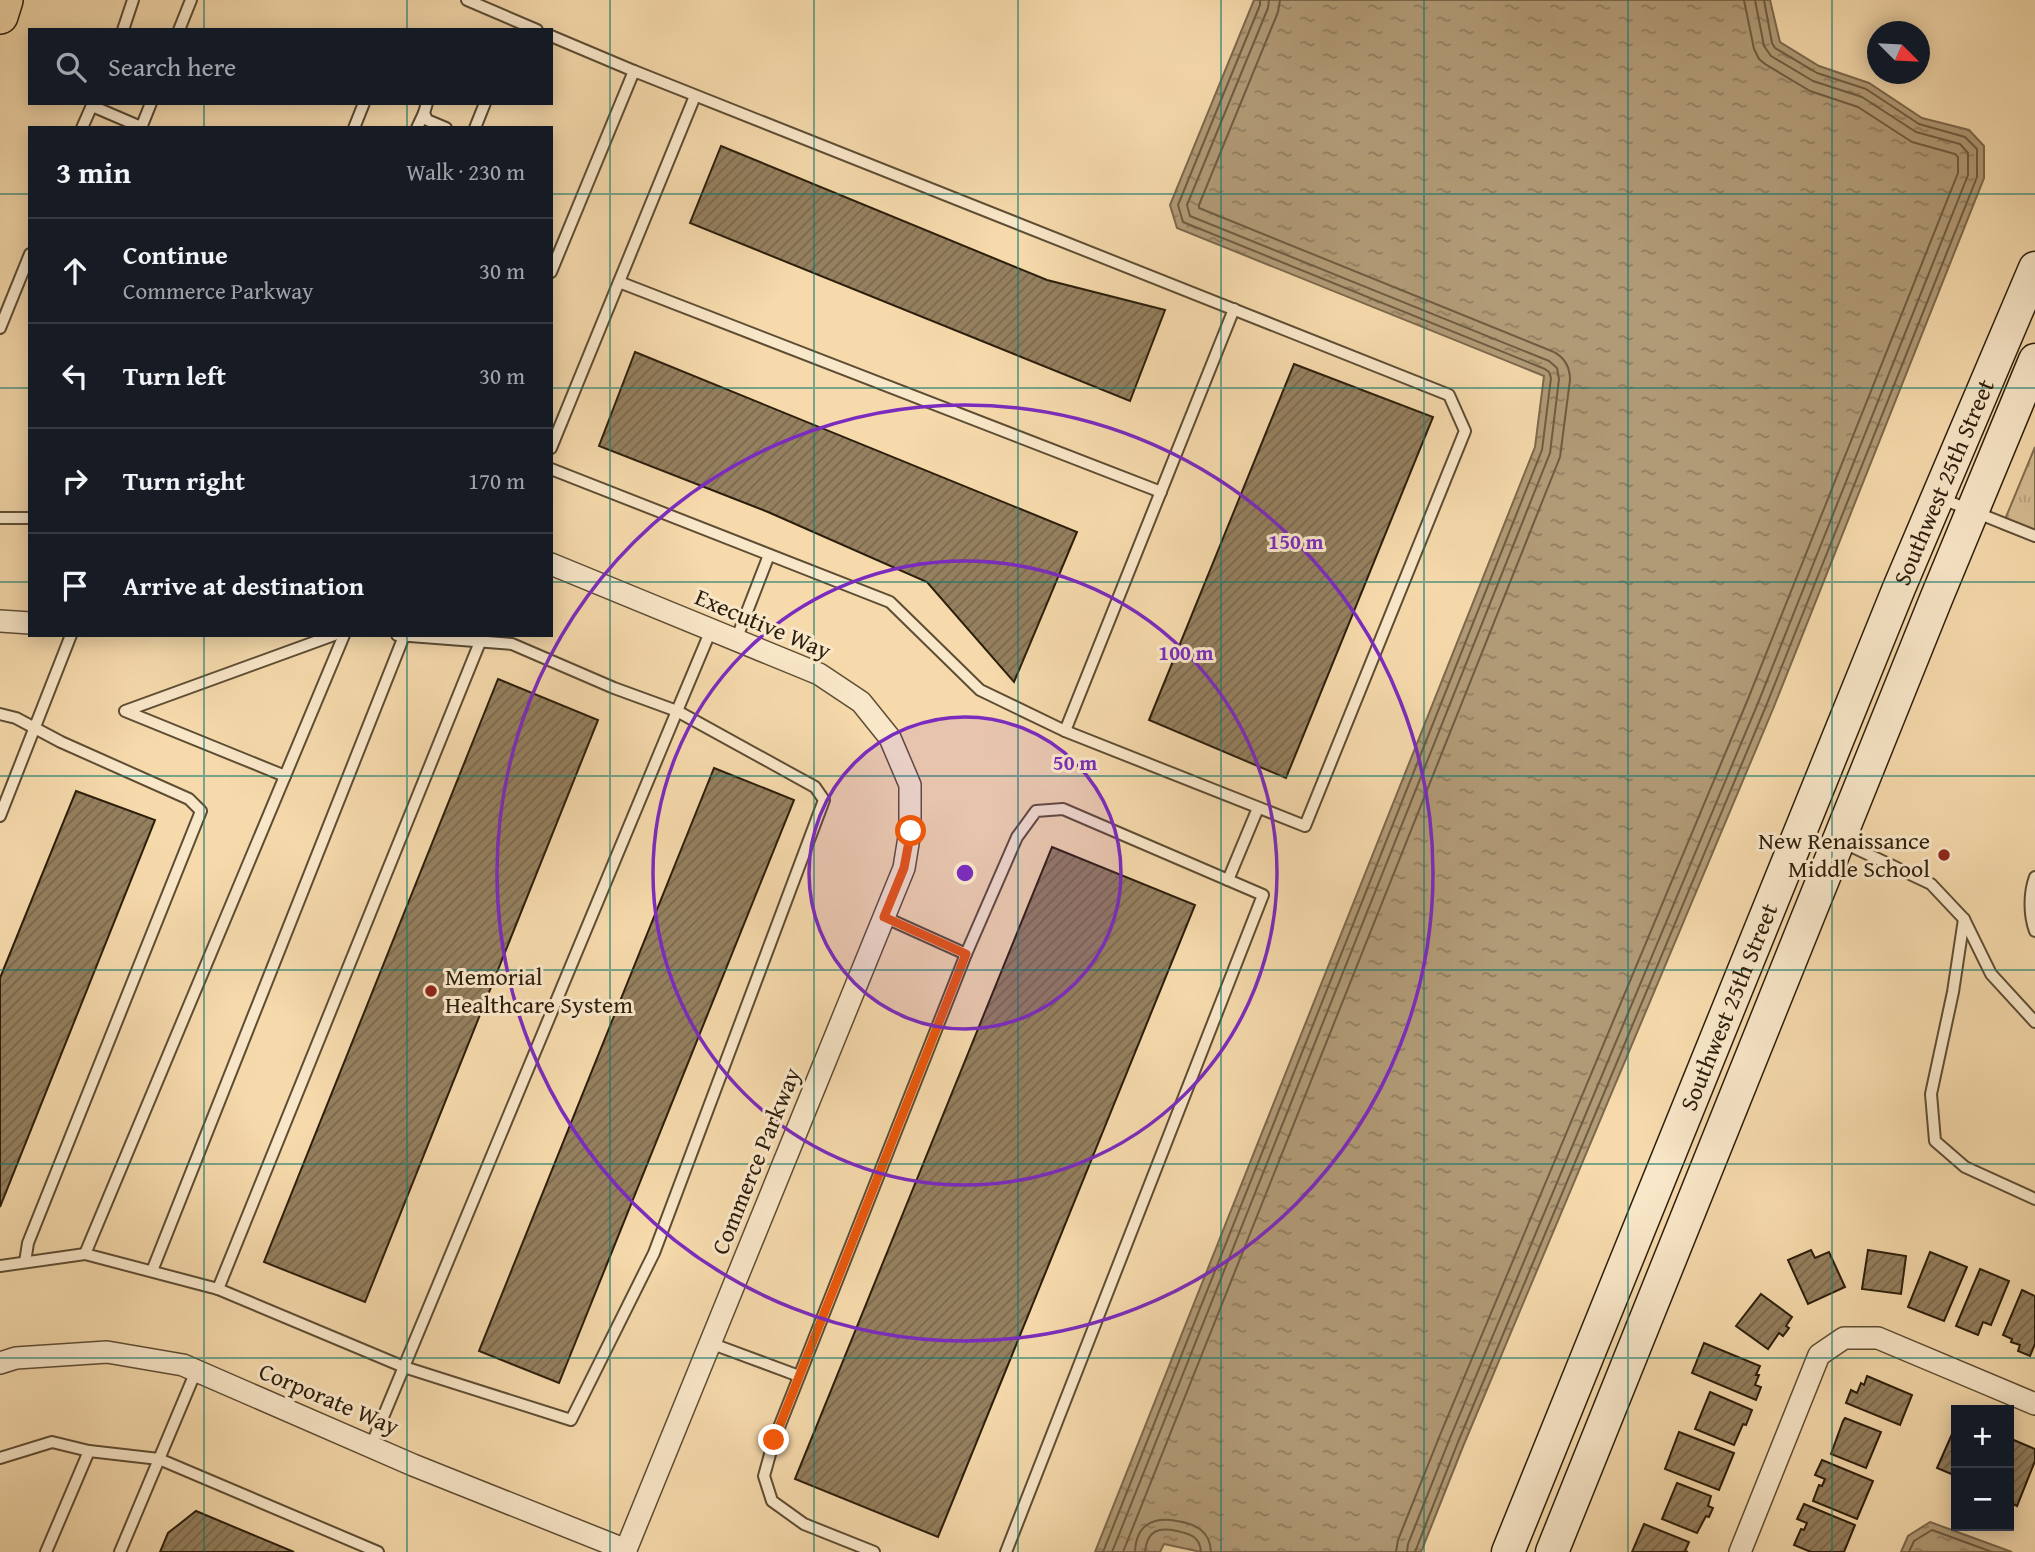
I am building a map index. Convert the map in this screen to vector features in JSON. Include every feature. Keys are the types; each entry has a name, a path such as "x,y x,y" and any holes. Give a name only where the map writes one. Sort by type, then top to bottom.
{"main road":[{"path":"0,16 5,0"}],"street":[{"name":"Southwest 25th Street","path":"1508,1552 1894,601 2035,268"},
{"name":"Southwest 25th Street","path":"1552,1552 2035,360"},
{"name":"Executive Way","path":"553,565 819,674 861,702 890,738 910,785"},
{"path":"0,621 28,623"},
{"name":"Commerce Parkway","path":"627,1551 904,868 911,831 910,785"},
{"path":"1740,1552 1819,1355 1844,1338 1878,1338 2035,1404"},
{"name":"Corporate Way","path":"0,1363 16,1358 107,1352 183,1365 627,1551"}],"lane":[{"path":"124,28 133,0"},
{"path":"180,28 191,0"},
{"path":"467,0 517,26"},
{"path":"553,37 695,96 1449,395 1465,431 1305,826 1065,731 980,690 890,602 553,470"},
{"path":"553,267 634,71"},
{"path":"553,443 695,96"},
{"path":"83,126 92,105"},
{"path":"94,105 139,126"},
{"path":"141,126 150,105"},
{"path":"355,126 362,105"},
{"path":"476,126 484,105"},
{"path":"419,126 425,108"},
{"path":"425,108 427,120 441,126"},
{"path":"0,328 28,259"},
{"path":"619,282 1161,492"},
{"path":"1065,731 1234,309"},
{"path":"1938,497 2035,537"},
{"path":"0,518 28,518"},
{"path":"736,640 769,555"},
{"path":"371,1446 711,630"},
{"path":"0,816 70,637"},
{"path":"285,776 125,711 328,637"},
{"path":"85,1254 343,637"},
{"path":"152,1271 404,637"},
{"path":"0,1266 85,1254 152,1271 218,1289 404,1367 571,1420 654,1253 824,800 815,787 677,711 614,688 512,644 417,637"},
{"path":"218,1289 480,642"},
{"path":"0,714 16,718 189,799 201,811 28,1243 25,1262"},
{"path":"1228,880 1258,808"},
{"path":"874,1552 804,1524 772,1501 764,1476 774,1440 799,1376 966,954 1017,836 1036,811 1063,809 1263,895 1006,1552"},
{"path":"1839,841 1931,884 1964,919 1991,974 2035,1022"},
{"path":"2035,877 2030,890 2032,924 2035,931"},
{"path":"884,917 966,954"},
{"path":"1964,919 1953,992 1931,1094 1935,1141 1965,1167 2035,1199"},
{"path":"710,1343 799,1376"},
{"path":"120,1552 196,1371"},
{"path":"0,1458 52,1442 89,1451 159,1459 378,1552"},
{"path":"46,1552 89,1451"}],"green space":[{"path":"2035,447 2035,542 2001,529"}],"water":[{"path":"1254,0 1770,0 1780,42 1819,66 1871,84 1922,118 1969,130 1984,146 1984,178 1773,709 1421,1552 1201,1552 1164,1544 1160,1552 1095,1552 1535,447 1544,376 1177,228 1170,205"},
{"path":"1930,1522 2012,1552 1901,1552 1908,1536"}],"building":[{"path":"721,146 1047,280 1165,310 1130,401 690,223"},
{"path":"635,352 1077,532 1014,682 927,582 768,512 599,446"},
{"path":"1294,364 1433,417 1286,778 1149,720"},
{"name":"Memorial Healthcare System","path":"498,679 598,720 365,1302 264,1262"},
{"path":"714,768 794,800 559,1383 479,1351"},
{"path":"76,791 155,820 0,1207 0,978"},
{"path":"1052,847 1195,905 938,1537 795,1479"},
{"path":"1811,1250 1815,1258 1829,1252 1845,1287 1808,1304 1788,1260"},
{"path":"1868,1250 1906,1256 1901,1294 1862,1289"},
{"path":"1930,1252 1967,1267 1944,1321 1908,1307"},
{"path":"1980,1269 2009,1281 1991,1325 1983,1322 1978,1335 1956,1326"},
{"path":"2022,1290 2035,1296 2035,1344 2030,1356 2018,1351 2020,1345 2003,1335"},
{"path":"1761,1294 1792,1317 1783,1336 1779,1333 1768,1349 1736,1326"},
{"path":"1704,1343 1760,1366 1755,1385 1761,1387 1756,1400 1692,1373"},
{"path":"1867,1376 1912,1395 1900,1425 1846,1403 1851,1390 1857,1393"},
{"path":"1710,1392 1752,1410 1734,1445 1695,1429"},
{"path":"1845,1418 1881,1432 1866,1468 1831,1454"},
{"path":"1679,1432 1734,1453 1719,1490 1665,1469"},
{"path":"1951,1436 1951,1474 1937,1468"},
{"path":"2014,1440 2035,1449 2035,1461 2017,1506 2014,1504"},
{"path":"1822,1460 1873,1481 1857,1519 1813,1501 1819,1485 1822,1486 1825,1479 1815,1475"},
{"path":"1677,1483 1711,1496 1708,1506 1713,1508 1697,1533 1662,1519"},
{"path":"1804,1504 1855,1525 1844,1552 1811,1552 1794,1545 1801,1529 1804,1530 1807,1523 1797,1519"},
{"path":"196,1511 294,1552 160,1552 168,1533"},
{"path":"1644,1524 1689,1542 1685,1551 1688,1552 1632,1552"}],"place":[{"name":"New Renaissance Middle School","path":"1944,855"},
{"name":"Memorial Healthcare System","path":"431,991"}],"route":[{"path":"774,1440 966,954 884,917 904,868 911,831"}]}
